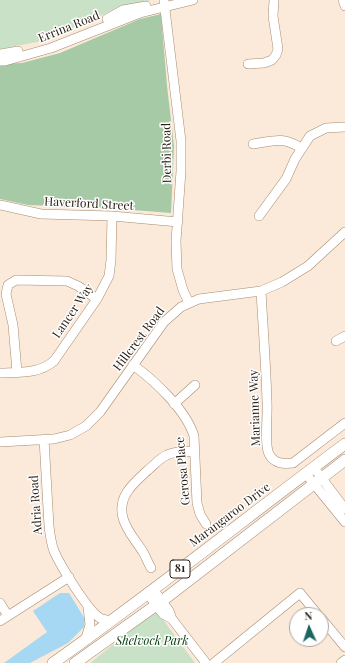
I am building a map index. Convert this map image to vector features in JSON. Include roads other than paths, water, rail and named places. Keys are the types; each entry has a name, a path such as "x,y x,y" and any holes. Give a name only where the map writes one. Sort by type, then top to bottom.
{"main road":[{"name":"Marangaroo Drive","path":"53,663 112,621 345,444"},
{"name":"81","path":"75,663 159,603 345,460"}],"street":[{"name":"Errina Road","path":"0,54 32,48 108,19 123,10 166,2 193,0"},
{"path":"248,64 268,62 276,55 278,49 273,16 274,0"},
{"path":"342,0 345,6"},
{"name":"Errina Road","path":"0,61 39,52 166,2"},
{"name":"Derbi Road","path":"166,2 171,67 181,141 176,241 177,269 183,290 189,303"},
{"path":"259,216 286,179 301,148 310,136 326,128 345,127"},
{"path":"253,144 280,140 290,142 301,148"},
{"name":"Haverford Street","path":"0,205 41,214 112,216 178,222"},
{"name":"Lancer Way","path":"0,373 34,371 48,366 54,361 97,298 109,276 112,216"},
{"name":"Hillcrest Road","path":"0,442 54,439 70,435 86,426 100,412 164,322 181,307 199,299 261,291 282,282 308,266 343,237"},
{"path":"17,372 13,325 6,294 8,285 16,280 67,281 97,298"},
{"name":"Marianne Way","path":"261,291 267,402 267,448 269,455 276,462 283,464 293,462 345,423"},
{"path":"336,341 345,336"},
{"name":"Gerosa Place","path":"133,365 161,389 186,418 191,427 194,436 197,503 200,514 206,524"},
{"path":"174,404 195,385"},
{"name":"Adria Road","path":"44,439 50,538 59,560 88,607 101,619 112,621"},
{"path":"151,568 144,553 126,527 122,517 121,506 125,493 132,484 168,454 194,451"},
{"path":"310,471 345,522"},
{"path":"318,481 345,509"},
{"path":"0,621 69,577"},
{"path":"150,591 159,603 169,611 172,619 206,663"},
{"path":"214,663 300,593 311,607"},
{"path":"0,603 8,616"},
{"name":"Adria Road","path":"85,641 90,625 88,607"},
{"path":"329,628 345,648"},
{"path":"341,663 345,660"}],"water":[{"path":"60,593 69,593 85,619 84,627 68,643 30,663 4,663 47,632 33,611"}],"park label":[{"name":"Shelvock Park","path":"152,641"}]}
